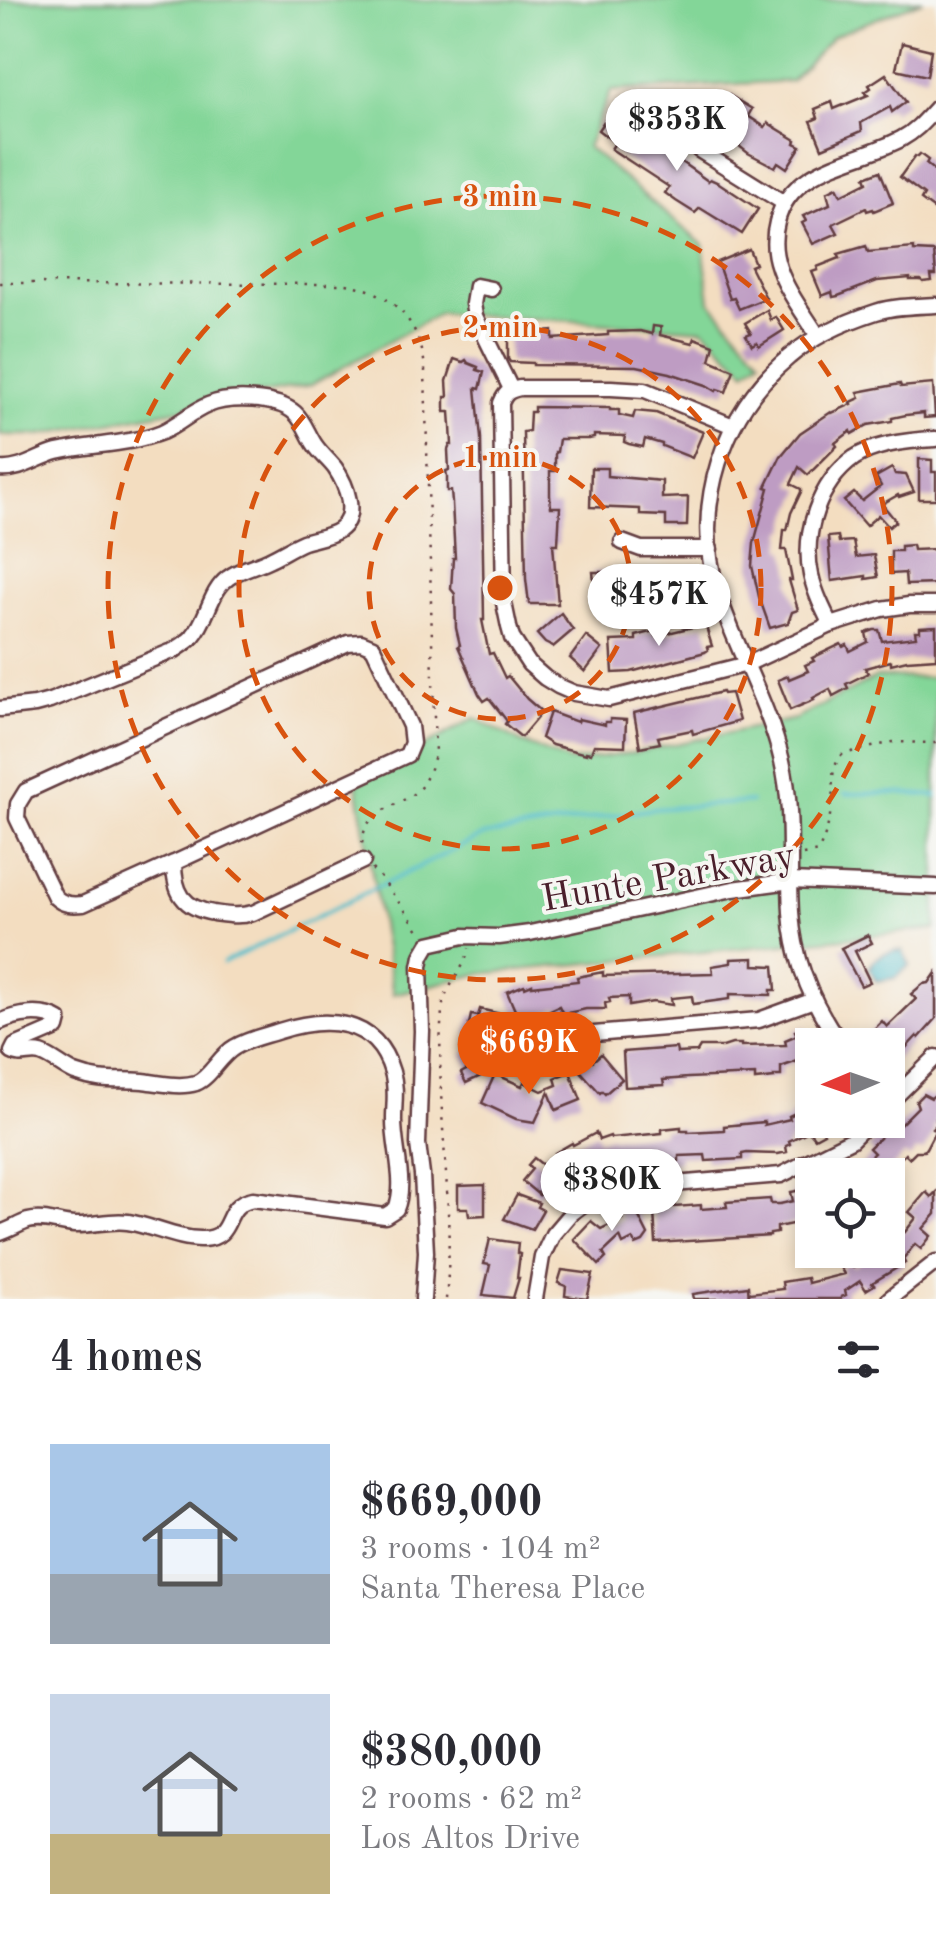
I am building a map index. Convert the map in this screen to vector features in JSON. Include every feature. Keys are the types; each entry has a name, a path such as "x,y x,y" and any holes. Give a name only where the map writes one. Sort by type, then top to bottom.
{"street":[{"path":"818,336 778,268 775,232 784,203 810,176 898,140 922,124 936,108"},
{"path":"678,117 699,150 784,203"},
{"path":"922,124 936,136"},
{"path":"490,289 476,286 475,316 508,392"},
{"path":"831,1028 814,1000 797,950 792,916 789,806 782,760 716,589 709,513 714,477 733,426 751,397 774,370 804,345 878,311 936,305"},
{"path":"508,392 645,390 733,426"},
{"path":"508,392 500,403 504,604 512,638 529,664 563,688 609,699 746,664 831,625 882,608 936,605"},
{"path":"0,469 22,466 64,450 92,448 162,432 211,403 247,399 283,405 295,413 334,468 350,506 345,524 335,533 306,541 220,585 192,637 176,650 35,706 0,708"},
{"path":"831,625 814,590 809,562 810,533 824,495 838,474 858,456 903,441 936,439"},
{"path":"622,542 641,548 710,549"},
{"path":"361,642 373,648 410,726 412,743 407,754 174,862 83,904 60,902 54,897 17,818 20,798 26,791 348,643 361,642"},
{"path":"174,862 174,878 189,906 239,917 362,861"},
{"name":"Hunte Parkway","path":"423,1299 426,1252 418,1144 420,966 429,944 464,936 530,933 733,889 791,881 936,887"},
{"path":"535,1052 594,1034 759,1020 814,1000"},
{"path":"0,1022 19,1015 59,1020 57,1028 15,1046 14,1054 37,1053 68,1070 114,1082 182,1084 205,1078 224,1055 240,1044 308,1024 356,1026 384,1053 392,1072 400,1188 396,1209 385,1216 253,1199 241,1202 219,1235 205,1239 127,1222 89,1226 28,1221 0,1233"},
{"path":"905,1084 936,1057"},
{"path":"535,1299 542,1257 553,1234 590,1199 627,1188 781,1175 854,1138"},
{"path":"889,1299 936,1262"}],"path":[{"path":"792,858 818,852 827,832 833,768 842,754 893,742 936,743"},
{"path":"446,1299 442,1010 445,994 468,955 471,937"}],"green space":[{"path":"0,0 923,0 833,36 791,81 611,91 587,147 703,245 710,301 761,359 746,371 704,329 440,313 311,385 40,435 0,435"},
{"path":"877,677 936,678 936,929 479,974 393,994 357,784 475,718 520,742 571,762 795,719"}],"water":[{"path":"902,950 910,965 895,978 876,981 869,967 872,962"}],"building":[{"path":"902,43 931,50 927,76 896,69"},
{"path":"886,74 906,102 892,112 890,107 861,123 862,131 822,148 811,121 818,118 815,109 832,102 834,109 868,95 865,92 871,88 869,85"},
{"path":"729,95 752,109 748,116 765,127 768,123 801,146 787,168 778,162 775,167 748,153 739,146 741,142 737,139 741,133 727,124 725,128 716,123"},
{"path":"618,108 647,134 646,139 758,209 742,234 700,208 695,213 676,201 665,193 669,187 611,149 615,143 598,130 611,111 614,114"},
{"path":"920,154 936,172 936,211 921,200 924,195 900,177"},
{"path":"880,171 893,203 874,211 866,208 833,224 838,233 813,244 802,223 806,221 803,216 830,204 827,192 837,187 841,195"},
{"path":"866,246 868,252 914,248 934,252 936,275 931,275 932,281 877,281 838,296 833,297 832,292 822,296 812,272 840,258 838,254"},
{"path":"749,249 755,264 750,266 766,298 739,309 734,298 730,299 717,262"},
{"path":"767,310 771,320 776,317 784,330 759,346 757,342 752,345 745,323"},
{"path":"653,326 661,327 660,335 693,343 695,338 714,345 710,360 734,370 726,392 637,366 533,365 508,359 508,335 553,331 553,339 608,332 652,334"},
{"path":"454,359 466,360 484,372 480,389 476,388 481,438 482,620 489,654 493,653 505,678 508,676 542,712 521,737 505,724 507,721 489,698 484,701 479,694 458,646 455,594 451,589 455,558 452,503 446,471 452,445 451,426 450,412 445,412 447,381"},
{"path":"900,384 933,384 935,417 924,418 924,413 906,415 868,425 852,434 851,431 835,443 837,446 808,475 799,467 791,484 801,492 784,530 782,550 786,550 798,610 792,612 788,623 770,628 752,566 769,488 766,487 781,456 800,433 860,398 858,392"},
{"path":"534,407 610,408 633,418 635,411 656,413 703,432 692,458 645,439 643,447 629,444 624,442 625,436 559,439 555,471 550,471 551,507 560,507 558,544 553,544 558,604 529,604 523,432 529,431"},
{"path":"919,459 932,460 936,499 919,499"},
{"path":"591,468 607,468 607,476 662,481 662,498 688,497 687,526 666,526 666,516 640,515 640,509 590,507"},
{"path":"892,468 895,474 906,475 914,492 882,504 896,521 889,527 878,515 866,526 844,501 854,493 862,501 881,486 876,477"},
{"path":"838,536 839,542 853,541 856,557 874,555 878,577 832,581 828,537"},
{"path":"912,545 913,550 936,549 936,584 906,585 905,573 891,574 891,551"},
{"path":"593,572 689,572 691,599 686,601 596,600"},
{"path":"561,613 573,630 553,647 537,634"},
{"path":"705,624 712,646 705,652 631,672 613,673 611,641 636,640 636,636 655,631 656,636"},
{"path":"936,626 936,658 891,661 865,668 868,673 846,684 848,688 833,696 830,689 790,710 778,680 808,671 805,665 814,661 812,658 841,644 850,651 868,642 866,633 874,630 879,630 882,641 916,637 915,631 920,631 920,627"},
{"path":"586,636 602,649 585,672 570,658"},
{"path":"731,693 739,721 693,734 692,730 658,737 660,743 640,747 634,713"},
{"path":"550,712 577,722 578,719 605,725 610,719 626,720 625,746 594,745 591,753 586,754 552,745 541,738"},
{"path":"868,935 872,943 855,951 870,982 861,986 841,948"},
{"path":"754,958 754,965 774,966 776,990 771,990 771,995 730,994 730,999 693,1004 692,996 671,998 672,1005 653,1002 629,1006 629,997 609,998 606,1009 563,1014 559,1006 521,1024 507,992 524,985 578,981 577,977 603,972 603,976 713,973 712,966 731,963 731,959"},
{"path":"936,973 936,1019 919,1038 905,1049 905,1028 875,1028 882,1021 887,1027 916,999 911,994 929,983"},
{"path":"480,1009 508,1016 499,1048 504,1065 466,1083 461,1073 470,1068 463,1054 491,1039 467,1033 471,1015 478,1016"},
{"path":"795,1036 795,1062 781,1067 781,1076 755,1080 755,1075 688,1078 663,1080 664,1085 625,1087 623,1052 676,1048 677,1053 697,1052 700,1047 732,1044 786,1045 785,1040"},
{"path":"601,1054 622,1079 605,1094 577,1067"},
{"path":"570,1072 581,1100 556,1110 549,1092 535,1122 516,1119 482,1103 495,1074 542,1091 557,1085 555,1078"},
{"path":"923,1094 931,1098 936,1094 936,1124 932,1128 935,1131 924,1151 916,1151 909,1158 905,1154 901,1158 869,1158 874,1153 869,1148 879,1138 905,1138 905,1120 918,1107 916,1101"},
{"path":"795,1113 795,1138 786,1146 787,1152 778,1154 747,1153 742,1154 742,1159 706,1161 705,1155 679,1156 679,1161 645,1165 642,1157 621,1158 623,1164 603,1169 599,1160 583,1170 586,1174 573,1183 555,1153 596,1133 599,1140 681,1127 688,1132 724,1130 724,1126 764,1125 790,1119"},
{"path":"534,1158 563,1181 554,1192 545,1184 539,1195 522,1181 532,1169 528,1165"},
{"path":"485,1185 485,1215 469,1216 468,1208 458,1208 458,1186"},
{"path":"795,1191 795,1223 777,1227 777,1233 770,1236 656,1243 654,1212 658,1209 675,1205 727,1207 726,1202 770,1199 771,1204 780,1204 793,1201 791,1192"},
{"path":"926,1192 931,1197 936,1192 936,1214 923,1229 931,1236 921,1249 915,1244 905,1256 905,1232 916,1218 909,1212"},
{"path":"517,1195 539,1203 537,1207 543,1210 532,1229 504,1219"},
{"path":"633,1205 648,1235 636,1245 633,1239 623,1244 620,1237 603,1253 606,1258 599,1265 574,1239 591,1221 601,1229 622,1219 618,1213"},
{"path":"490,1239 518,1243 519,1278 513,1298 483,1295 490,1265 484,1264"},
{"path":"897,1268 866,1290 860,1281 845,1291 841,1299 749,1299 749,1293 783,1289 782,1282 807,1278 808,1283 844,1274 841,1269"},
{"path":"562,1270 593,1274 587,1299 565,1296 566,1286 558,1283"},
{"path":"748,1286 749,1299 694,1299 693,1294"}],"waterway":[{"path":"845,794 936,796"},
{"path":"223,963 482,836 653,809 751,802"}]}
